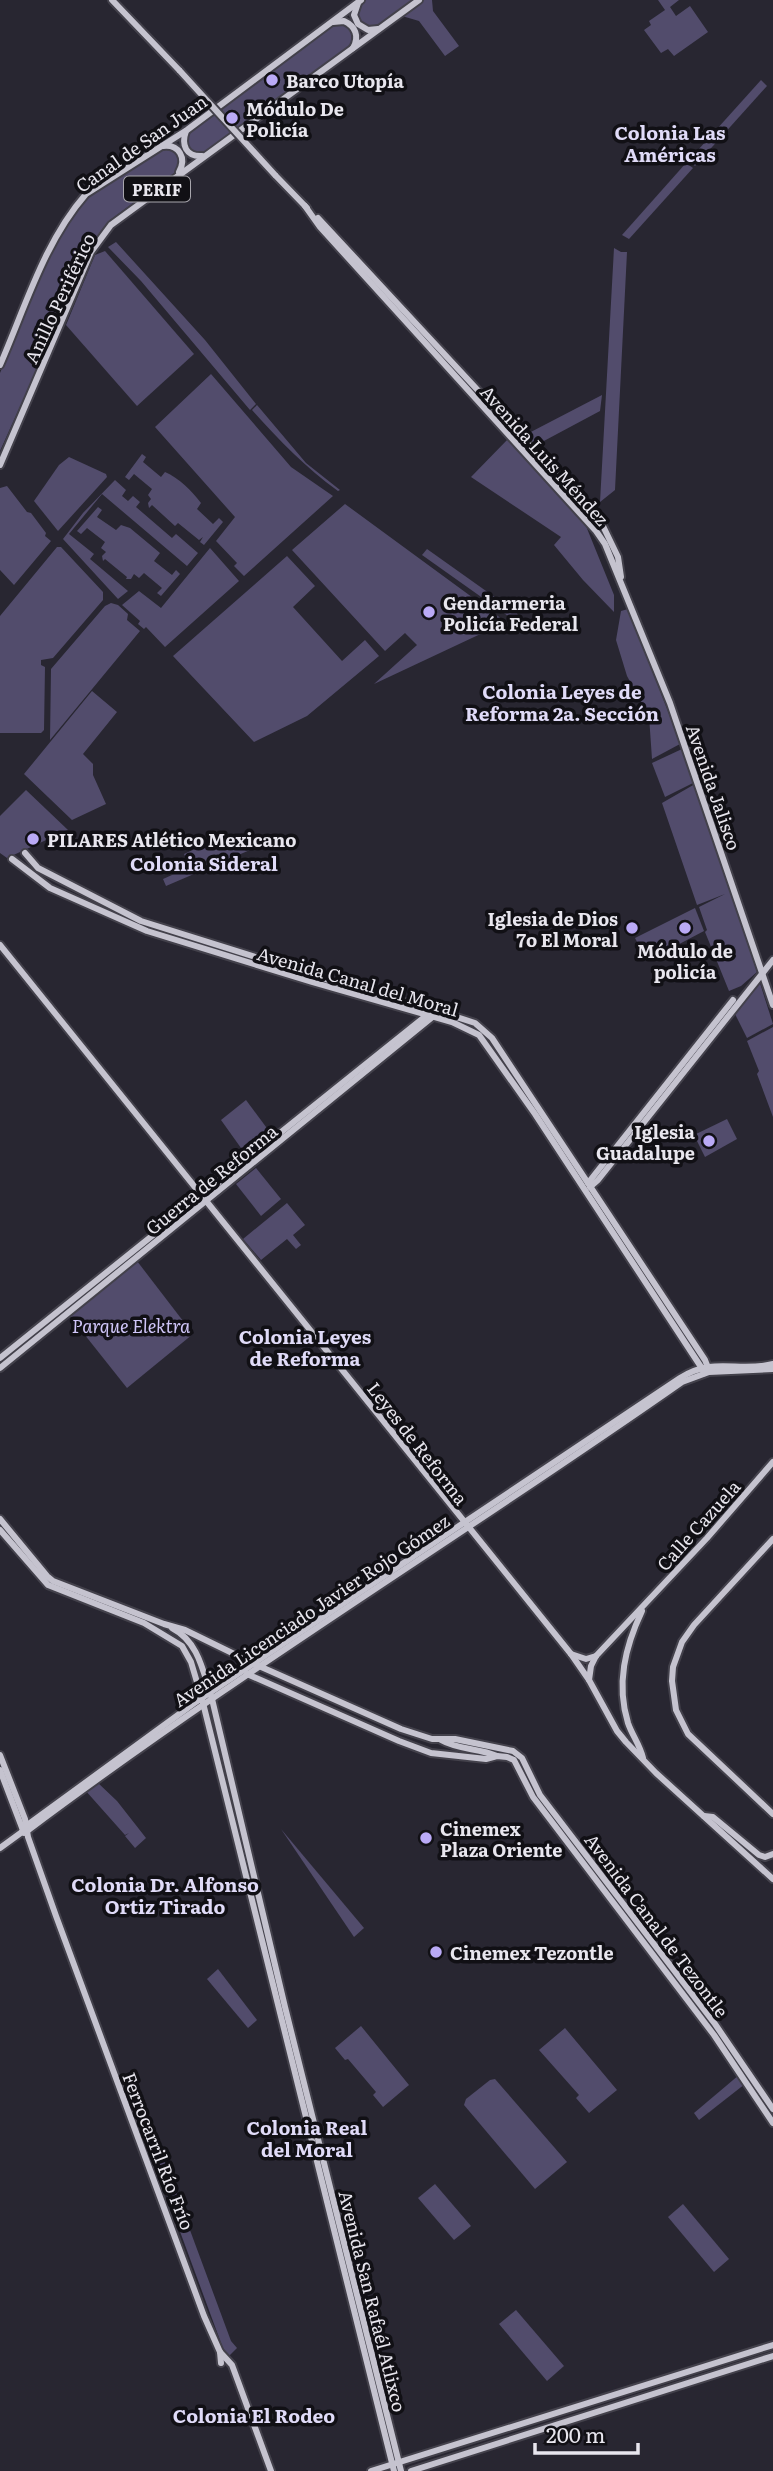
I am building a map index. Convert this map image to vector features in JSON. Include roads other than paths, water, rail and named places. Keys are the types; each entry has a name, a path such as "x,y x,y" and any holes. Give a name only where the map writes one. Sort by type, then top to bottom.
{"main road":[{"name":"Avenida Luis Méndez","path":"112,0 275,175 370,272 602,524 618,557 621,579"},
{"name":"Avenida Luis Méndez","path":"120,0 130,17"},
{"name":"Anillo Periférico","path":"0,465 91,252 117,219 419,0"},
{"path":"360,1 354,15 358,24 368,30 382,27"},
{"name":"PERIF","path":"330,23 360,1"},
{"path":"330,23 344,21 354,28 357,36 352,50"},
{"name":"Canal de San Juan","path":"0,365 54,236 86,194 187,130 330,23"},
{"path":"187,130 183,141 185,149 194,156 205,156"},
{"path":"158,148 169,146 180,152 183,162 178,174"},
{"name":"Avenida Luis Méndez","path":"305,206 332,240 596,531 610,564 621,579"},
{"name":"Avenida Jalisco","path":"621,579 682,734 773,1005"},
{"name":"Avenida Canal del Moral","path":"24,853 38,868 141,921 432,1013 464,1026 485,1041 587,1186 706,1369"},
{"name":"Avenida Canal del Moral","path":"12,859 50,888 147,931 432,1013"},
{"name":"Leyes de Reforma","path":"0,945 571,1654 589,1680 617,1731 644,1761 773,1880"},
{"path":"587,1186 773,953"},
{"path":"761,971 773,960"},
{"path":"587,1186 733,1000"},
{"name":"Guerra de Reforma","path":"0,1358 233,1176 432,1013"},
{"name":"Guerra de Reforma","path":"0,1368 205,1198"},
{"path":"706,1369 773,1367"},
{"name":"Avenida Licenciado Javier Rojo Gómez","path":"0,1848 256,1665 467,1526 680,1378 706,1369"},
{"name":"Calle Cazuela","path":"589,1680 596,1656 773,1462"},
{"name":"Avenida Canal de Tezontle","path":"0,1519 50,1579 164,1624 174,1625 256,1665 417,1735 506,1749 522,1758 540,1795 715,2024 773,2123"},
{"name":"Avenida San Rafaél Atlixco","path":"0,1530 48,1585 144,1623 175,1640 187,1652 203,1702 396,2466 401,2471"},
{"path":"773,1539 694,1625 682,1642 673,1667 672,1681 676,1710 688,1734 773,1814"},
{"name":"Calle Cazuela","path":"644,1606 629,1640 622,1682 628,1724 644,1761"},
{"name":"Avenida San Rafaél Atlixco","path":"164,1624 184,1636 197,1652 211,1696 396,2466"},
{"path":"197,1652 201,1637"},
{"path":"571,1654 586,1659 596,1656"},
{"name":"Avenida Licenciado Javier Rojo Gómez","path":"211,1696 247,1674 256,1665"},
{"path":"247,1674 431,1753 486,1759 497,1756"},
{"path":"300,1697 298,1692 304,1686"},
{"path":"335,1713 341,1708 339,1702"},
{"path":"378,1732 378,1726 383,1721"},
{"path":"414,1747 418,1743 417,1735"},
{"name":"Avenida Canal de Tezontle","path":"440,1739 449,1745 486,1751 517,1762 533,1797 773,2109"},
{"name":"Ferrocarril Río Frío","path":"0,1755 204,2316 220,2352 232,2365 271,2471"},
{"name":"Ferrocarril Río Frío","path":"0,1770 26,1831"},
{"path":"704,1816 713,1816 759,1855 765,1857 773,1854"},
{"path":"371,2471 396,2466 773,2345"},
{"path":"220,2352 220,2363"},
{"path":"411,2471 773,2356"}],"place":[{"name":"Barco Utopía","path":"272,80"},
{"name":"Módulo De Policía","path":"232,118"},
{"name":"Gendarmeria Policía Federal","path":"429,612"},
{"name":"PILARES Atlético Mexicano","path":"33,839"},
{"name":"Iglesia de Dios 7o El Moral","path":"632,928"},
{"name":"Módulo de policía","path":"685,928"},
{"name":"Iglesia Guadalupe","path":"709,1141"},
{"name":"Cinemex Plaza Oriente","path":"426,1838"},
{"name":"Cinemex Tezontle","path":"436,1952"}],"district":[{"name":"Colonia Las Américas","path":"670,143"},
{"name":"Colonia Leyes de Reforma 2a. Sección","path":"562,702"},
{"name":"Colonia Sideral","path":"204,863"},
{"name":"Colonia Leyes de Reforma","path":"305,1347"},
{"name":"Colonia Dr. Alfonso Ortiz Tirado","path":"165,1895"},
{"name":"Colonia Real del Moral","path":"307,2138"},
{"name":"Colonia El Rodeo","path":"254,2415"}],"park label":[{"name":"Parque Elektra","path":"131,1325"}]}
